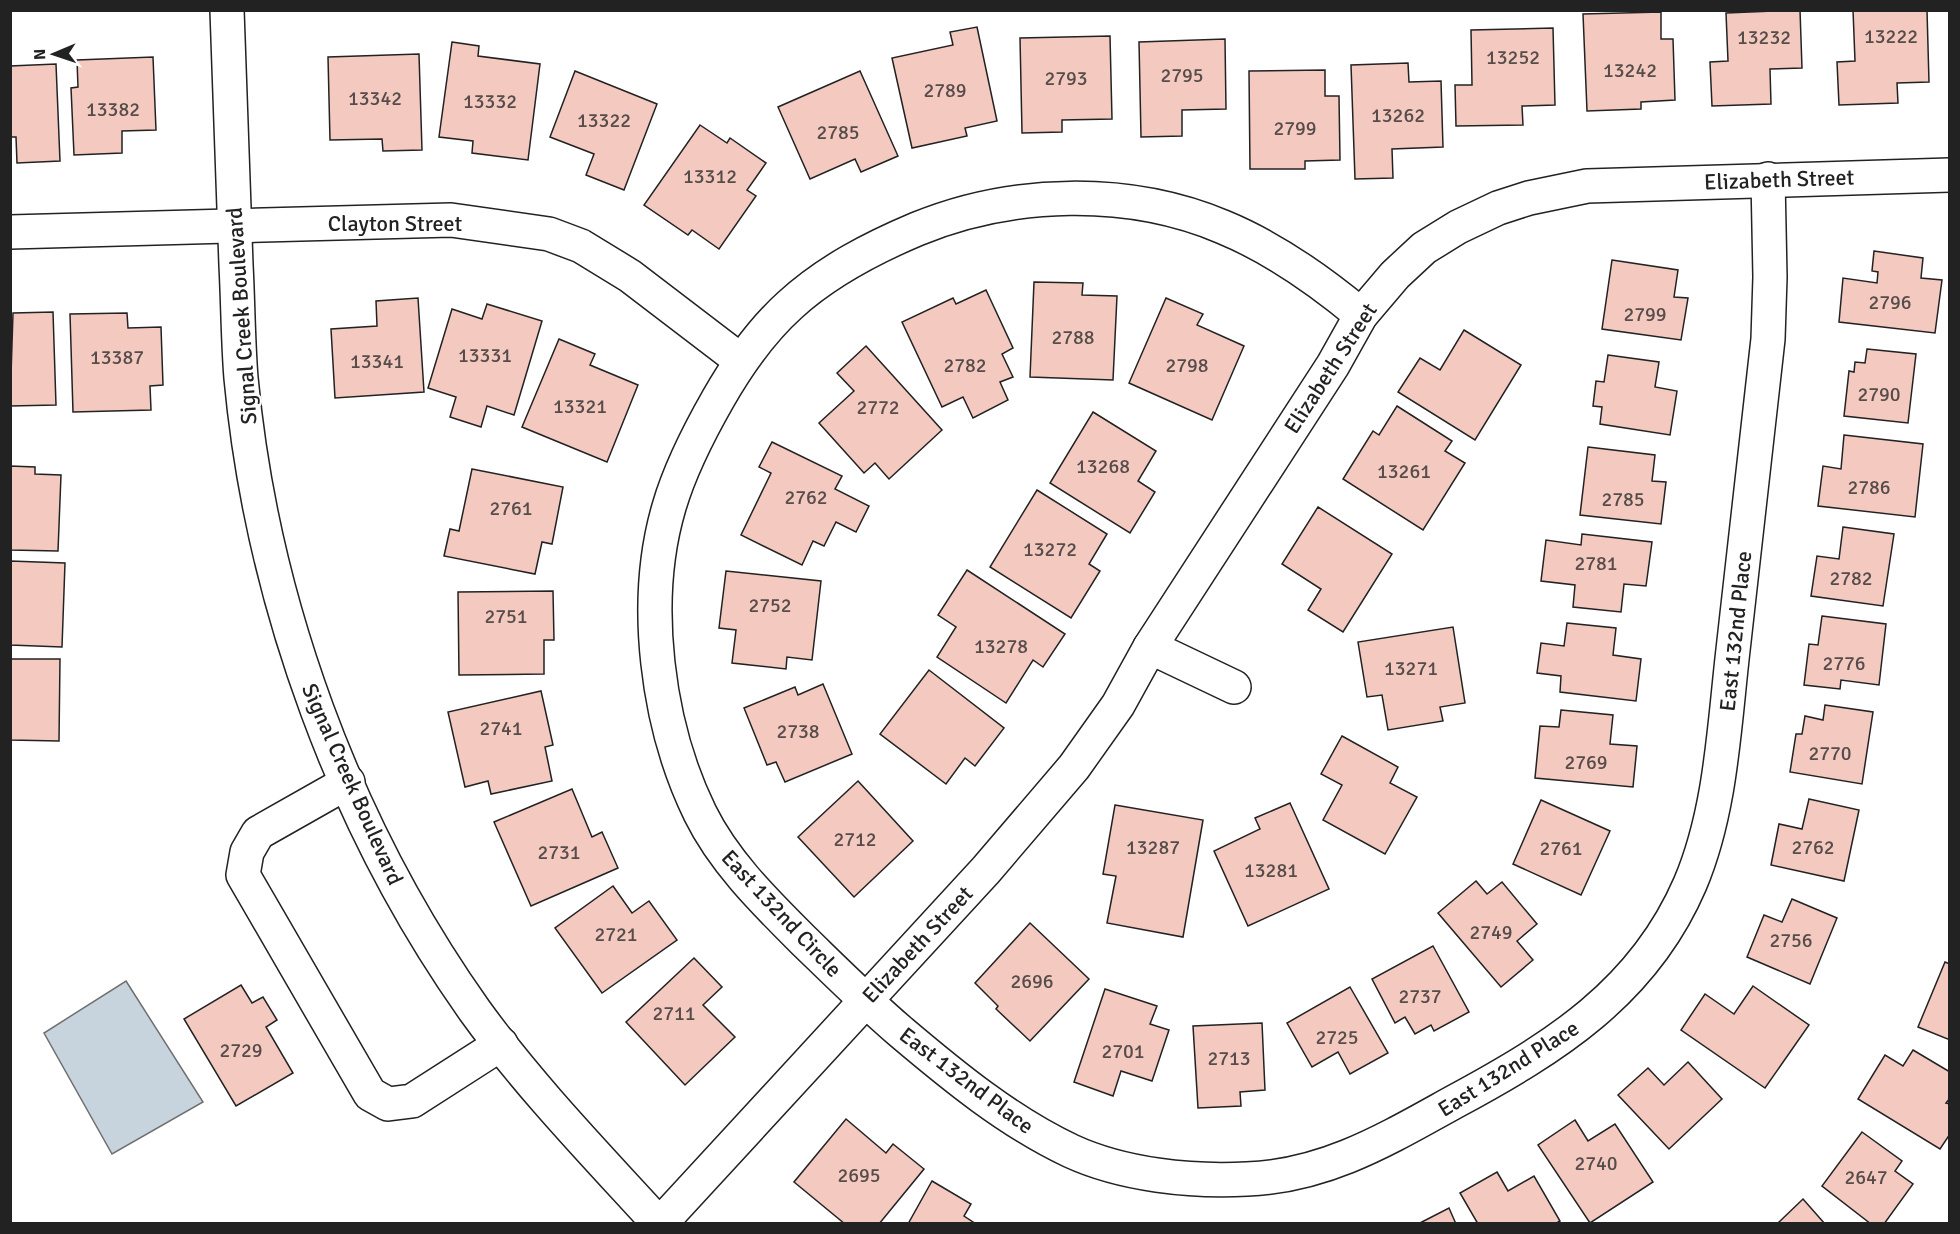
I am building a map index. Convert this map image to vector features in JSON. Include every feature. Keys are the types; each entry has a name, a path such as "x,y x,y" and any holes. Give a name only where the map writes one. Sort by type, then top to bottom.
{"street":[{"name":"Signal Creek Boulevard","path":"227,10 241,376 259,501 274,571 309,688 348,782 408,907 442,962 501,1044 552,1107 660,1224"},
{"name":"Elizabeth Street","path":"660,1224 1035,815 1118,705 1150,646 1333,364 1361,315 1395,274 1424,248 1458,227 1498,207 1587,186 1950,175"},
{"name":"East 132nd Place","path":"864,1000 935,1060 1012,1119 1071,1151 1095,1161 1161,1175 1244,1180 1307,1170 1354,1156 1548,1048 1592,1015 1625,985 1653,950 1674,916 1693,877 1718,781 1768,339 1770,277 1768,179"},
{"name":"East 132nd Circle","path":"864,1000 767,904 729,860 699,811 668,728 659,663 656,596 662,535 670,505 693,442 740,360 795,300 823,279 876,246 940,220 997,205 1053,199 1109,200 1173,210 1222,226 1274,252 1326,286 1361,315"},
{"name":"Clayton Street","path":"10,232 451,220 549,234 581,246 630,276 740,360"},
{"path":"1150,646 1234,687"},
{"path":"348,782 258,833 247,852 243,875 370,1094 388,1104 412,1101 501,1044"}],"shaded area":[{"path":"126,981 203,1102 112,1154 44,1033"}],"building":[{"path":"1800,10 1802,68 1770,69 1771,104 1712,106 1710,62 1728,61 1726,13"},
{"path":"1853,10 1927,10 1929,82 1897,83 1898,103 1839,105 1837,62 1855,61"},
{"path":"1661,12 1661,39 1673,39 1675,100 1641,102 1641,109 1587,111 1583,14"},
{"path":"977,27 997,121 965,128 967,136 912,148 892,58 953,45 950,32"},
{"path":"1553,28 1555,105 1522,106 1523,125 1456,126 1455,85 1472,85 1471,30"},
{"path":"1110,36 1112,119 1062,120 1062,132 1022,133 1020,38"},
{"path":"1225,39 1226,109 1182,110 1182,136 1141,137 1139,42"},
{"path":"452,42 479,46 478,56 540,64 528,160 472,153 473,141 439,137"},
{"path":"419,54 422,150 383,151 382,139 330,140 328,57"},
{"path":"153,57 156,130 122,131 122,153 74,155 71,88 78,87 77,60"},
{"path":"1408,63 1409,82 1441,81 1443,147 1392,149 1393,178 1355,179 1351,65"},
{"path":"56,64 60,161 17,163 16,137 10,137 10,66"},
{"path":"1325,70 1325,96 1339,96 1340,160 1305,161 1305,169 1250,169 1249,71"},
{"path":"575,71 657,104 624,190 586,175 594,154 550,137"},
{"path":"860,71 898,156 861,172 855,159 810,179 778,107"},
{"path":"700,125 727,143 730,138 766,163 747,190 756,196 719,249 692,230 688,235 644,205"},
{"path":"1874,251 1923,258 1921,278 1942,280 1935,333 1839,322 1843,278 1877,283 1878,272 1872,271"},
{"path":"1612,260 1678,270 1674,297 1688,298 1681,340 1602,329"},
{"path":"1034,282 1083,283 1082,295 1117,296 1113,380 1030,377"},
{"path":"986,290 1013,348 1002,354 1013,377 1000,382 1008,400 973,418 963,397 942,407 902,322 953,298 956,304"},
{"path":"418,298 424,392 335,398 331,329 377,326 376,301"},
{"path":"1166,298 1203,314 1197,325 1244,346 1212,420 1129,383"},
{"path":"487,304 542,321 514,415 487,406 481,427 450,417 456,397 428,388 452,309 482,319"},
{"path":"53,312 56,405 10,406 13,313"},
{"path":"127,313 128,328 161,327 163,385 150,386 151,410 73,412 70,314"},
{"path":"1464,330 1521,365 1475,440 1398,392 1420,358 1440,370"},
{"path":"559,339 595,354 590,365 638,385 607,462 522,427"},
{"path":"866,346 942,430 889,479 875,463 864,473 819,423 854,391 837,373"},
{"path":"1867,349 1916,354 1908,423 1844,416 1849,371 1854,372 1855,362 1865,363"},
{"path":"1608,355 1659,362 1655,387 1677,391 1670,435 1600,424 1602,407 1593,406 1596,381 1604,382"},
{"path":"1397,406 1452,441 1445,451 1465,463 1423,530 1343,479 1373,431 1379,435"},
{"path":"1093,412 1156,451 1138,481 1155,492 1130,533 1050,483"},
{"path":"1844,435 1923,444 1915,517 1818,506 1823,466 1841,469"},
{"path":"772,442 842,476 835,489 869,506 856,532 836,522 824,546 813,541 802,565 741,535 771,473 759,467"},
{"path":"1588,447 1655,455 1652,481 1666,482 1661,524 1580,515"},
{"path":"10,466 35,467 35,474 61,475 58,551 10,550"},
{"path":"472,469 563,487 552,544 542,542 535,574 444,556 450,529 459,531"},
{"path":"1037,490 1107,534 1089,564 1100,571 1071,618 990,567"},
{"path":"1318,507 1392,554 1343,632 1308,610 1321,589 1282,564"},
{"path":"1843,527 1894,534 1883,606 1811,596 1817,556 1839,559"},
{"path":"1582,534 1652,542 1646,586 1624,584 1621,612 1573,607 1575,585 1541,581 1546,540 1581,545"},
{"path":"10,561 65,563 62,647 10,645"},
{"path":"967,570 1065,634 1043,667 1033,660 1006,703 937,657 956,627 938,615"},
{"path":"726,571 821,581 812,660 787,657 786,669 732,663 736,630 719,628"},
{"path":"553,591 554,640 544,640 544,674 459,675 458,592"},
{"path":"1822,616 1886,624 1879,685 1841,680 1840,689 1804,685 1809,644 1818,645"},
{"path":"1567,623 1616,628 1613,655 1641,659 1636,701 1560,692 1561,676 1537,673 1541,643 1564,646"},
{"path":"1453,627 1465,703 1440,707 1443,721 1388,730 1382,695 1367,697 1358,642"},
{"path":"10,659 60,659 59,741 10,740"},
{"path":"929,670 1004,728 975,766 965,758 946,784 880,734"},
{"path":"823,684 852,754 785,782 776,762 767,765 744,708 795,687 798,695"},
{"path":"541,691 553,745 545,747 552,781 491,794 488,781 465,787 448,712"},
{"path":"1825,705 1873,712 1862,784 1790,772 1796,734 1802,734 1805,716 1823,720"},
{"path":"1561,710 1613,715 1610,744 1637,746 1633,787 1535,778 1540,726 1559,727"},
{"path":"1342,736 1398,767 1390,783 1417,797 1385,854 1323,820 1342,785 1321,774"},
{"path":"858,781 913,841 854,897 798,837"},
{"path":"572,789 592,837 602,832 618,868 531,906 494,822"},
{"path":"1809,799 1859,810 1844,881 1771,865 1779,824 1802,829"},
{"path":"1541,800 1610,831 1581,895 1513,864"},
{"path":"1290,803 1329,889 1248,926 1214,851 1260,829 1255,818"},
{"path":"1115,805 1203,820 1183,937 1107,923 1116,876 1103,874"},
{"path":"1476,881 1487,894 1502,882 1537,924 1517,941 1533,960 1501,987 1438,913"},
{"path":"613,886 632,913 649,901 677,940 602,993 555,928"},
{"path":"1792,899 1837,918 1810,984 1747,957 1764,915 1782,922"},
{"path":"1030,923 1089,979 1030,1041 996,1009 998,1006 975,983"},
{"path":"1433,946 1469,1012 1434,1031 1431,1025 1415,1034 1405,1017 1395,1023 1372,979"},
{"path":"694,958 722,987 703,1005 735,1037 685,1085 626,1022"},
{"path":"1945,962 1950,964 1950,1040 1918,1027"},
{"path":"241,985 252,1003 263,997 277,1020 266,1027 293,1073 236,1106 184,1019"},
{"path":"1753,986 1809,1025 1765,1088 1681,1030 1705,994 1734,1014"},
{"path":"1350,987 1388,1053 1350,1074 1338,1052 1312,1067 1287,1023"},
{"path":"1105,989 1157,1006 1150,1024 1169,1030 1152,1081 1121,1071 1113,1096 1074,1082"},
{"path":"1262,1023 1265,1090 1240,1092 1241,1106 1198,1108 1193,1026"},
{"path":"1913,1050 1950,1072 1950,1098 1946,1103 1950,1104 1950,1134 1940,1149 1858,1099 1885,1055 1903,1066"},
{"path":"1688,1062 1722,1099 1669,1149 1618,1095 1648,1068 1664,1085"},
{"path":"846,1119 886,1153 893,1144 924,1169 879,1224 845,1224 794,1182"},
{"path":"1575,1120 1588,1141 1615,1124 1653,1182 1590,1223 1538,1145"},
{"path":"1862,1132 1902,1161 1895,1171 1913,1184 1884,1224 1871,1224 1822,1186"},
{"path":"1497,1172 1508,1191 1534,1176 1560,1221 1555,1224 1478,1224 1460,1193"},
{"path":"932,1181 971,1204 964,1216 976,1224 908,1224"},
{"path":"1803,1199 1825,1224 1777,1224"},
{"path":"1449,1208 1456,1224 1418,1224"}]}
